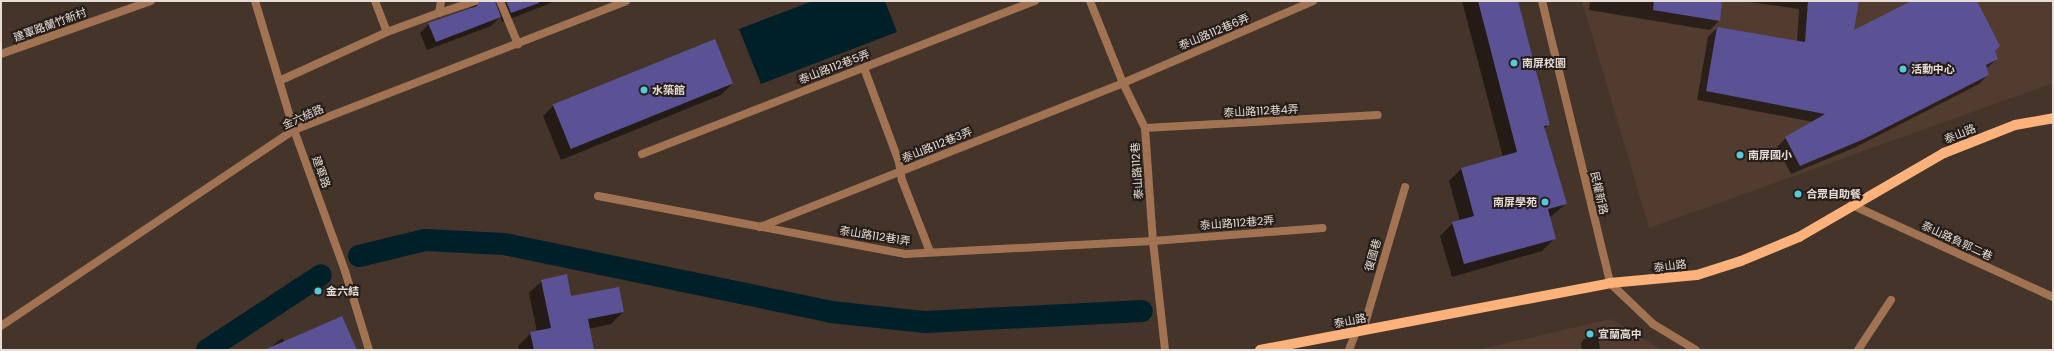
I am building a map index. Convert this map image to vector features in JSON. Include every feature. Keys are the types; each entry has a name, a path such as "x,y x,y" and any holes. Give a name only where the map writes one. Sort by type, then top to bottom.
{"main road":[{"name":"泰山路","path":"1260,350 1610,282 1698,275 1734,264 1799,237 1944,153 2015,125 2053,118"}],"street":[{"name":"建軍路蘭竹新村","path":"1,54 151,1"},
{"name":"建軍路","path":"255,1 294,130 345,271 369,350"},
{"path":"375,1 387,32"},
{"path":"439,13 441,1"},
{"path":"279,81 387,32 475,1"},
{"path":"500,1 518,44"},
{"name":"金六結路","path":"1,326 294,130 626,1"},
{"name":"泰山路112巷5弄","path":"642,154 1035,1"},
{"name":"泰山路112巷","path":"1090,1 1123,83 1145,128 1153,241 1165,350"},
{"name":"泰山路112巷6弄","path":"1123,83 1313,1"},
{"name":"民權新路","path":"1542,1 1610,282"},
{"path":"864,68 899,162 900,171 930,252"},
{"name":"泰山路112巷3弄","path":"760,228 1123,83"},
{"name":"泰山路112巷4弄","path":"1145,128 1378,115"},
{"name":"復國巷","path":"1349,350 1359,331 1404,186"},
{"name":"泰山路112巷1弄","path":"598,196 760,228 905,254 1153,241"},
{"name":"泰山路負郭二巷","path":"1852,205 2053,297"},
{"name":"泰山路112巷2弄","path":"1153,241 1323,228"},
{"path":"1610,282 1653,324 1696,350"},
{"path":"1858,350 1891,300"}],"shaded area":[{"name":"南屏國小","path":"1582,1 2053,1 2053,83 1649,228"},
{"name":"宜蘭高中","path":"1611,319 1662,350 1476,350"}],"water":[{"path":"813,1 885,1 897,32 761,84 739,29"}],"building":[{"path":"480,1 495,1 501,17 436,42 428,23 477,6"},
{"path":"506,1 539,1 539,3 511,13"},
{"path":"1478,1 1518,1 1550,125 1544,126 1567,204 1548,209 1556,239 1464,264 1452,222 1474,216 1461,168 1517,152"},
{"path":"1654,1 1722,1 1720,21 1653,10"},
{"path":"1808,1 1859,1 1854,30 1911,1 1977,1 2000,46 1995,51 1998,59 1986,65 1989,75 1864,139 1800,166 1785,137 1825,114 1706,91 1717,27 1805,42"},
{"path":"715,39 733,84 571,149 553,105"},
{"path":"567,274 571,296 619,287 624,312 588,319 594,350 534,350 530,332 551,328 541,280"},
{"path":"342,316 357,350 264,350"}],"waterway":[{"path":"359,256 425,240 504,244 831,312 925,322 1142,311"},
{"path":"207,350 321,275"}],"place":[{"name":"南屏校園","path":"1514,63"},
{"name":"活動中心","path":"1903,69"},
{"name":"水築館","path":"644,90"},
{"name":"南屏國小","path":"1740,155"},
{"name":"合眾自助餐","path":"1798,194"},
{"name":"南屏學苑","path":"1545,202"},
{"name":"金六結","path":"318,291"},
{"name":"宜蘭高中","path":"1590,334"}]}
